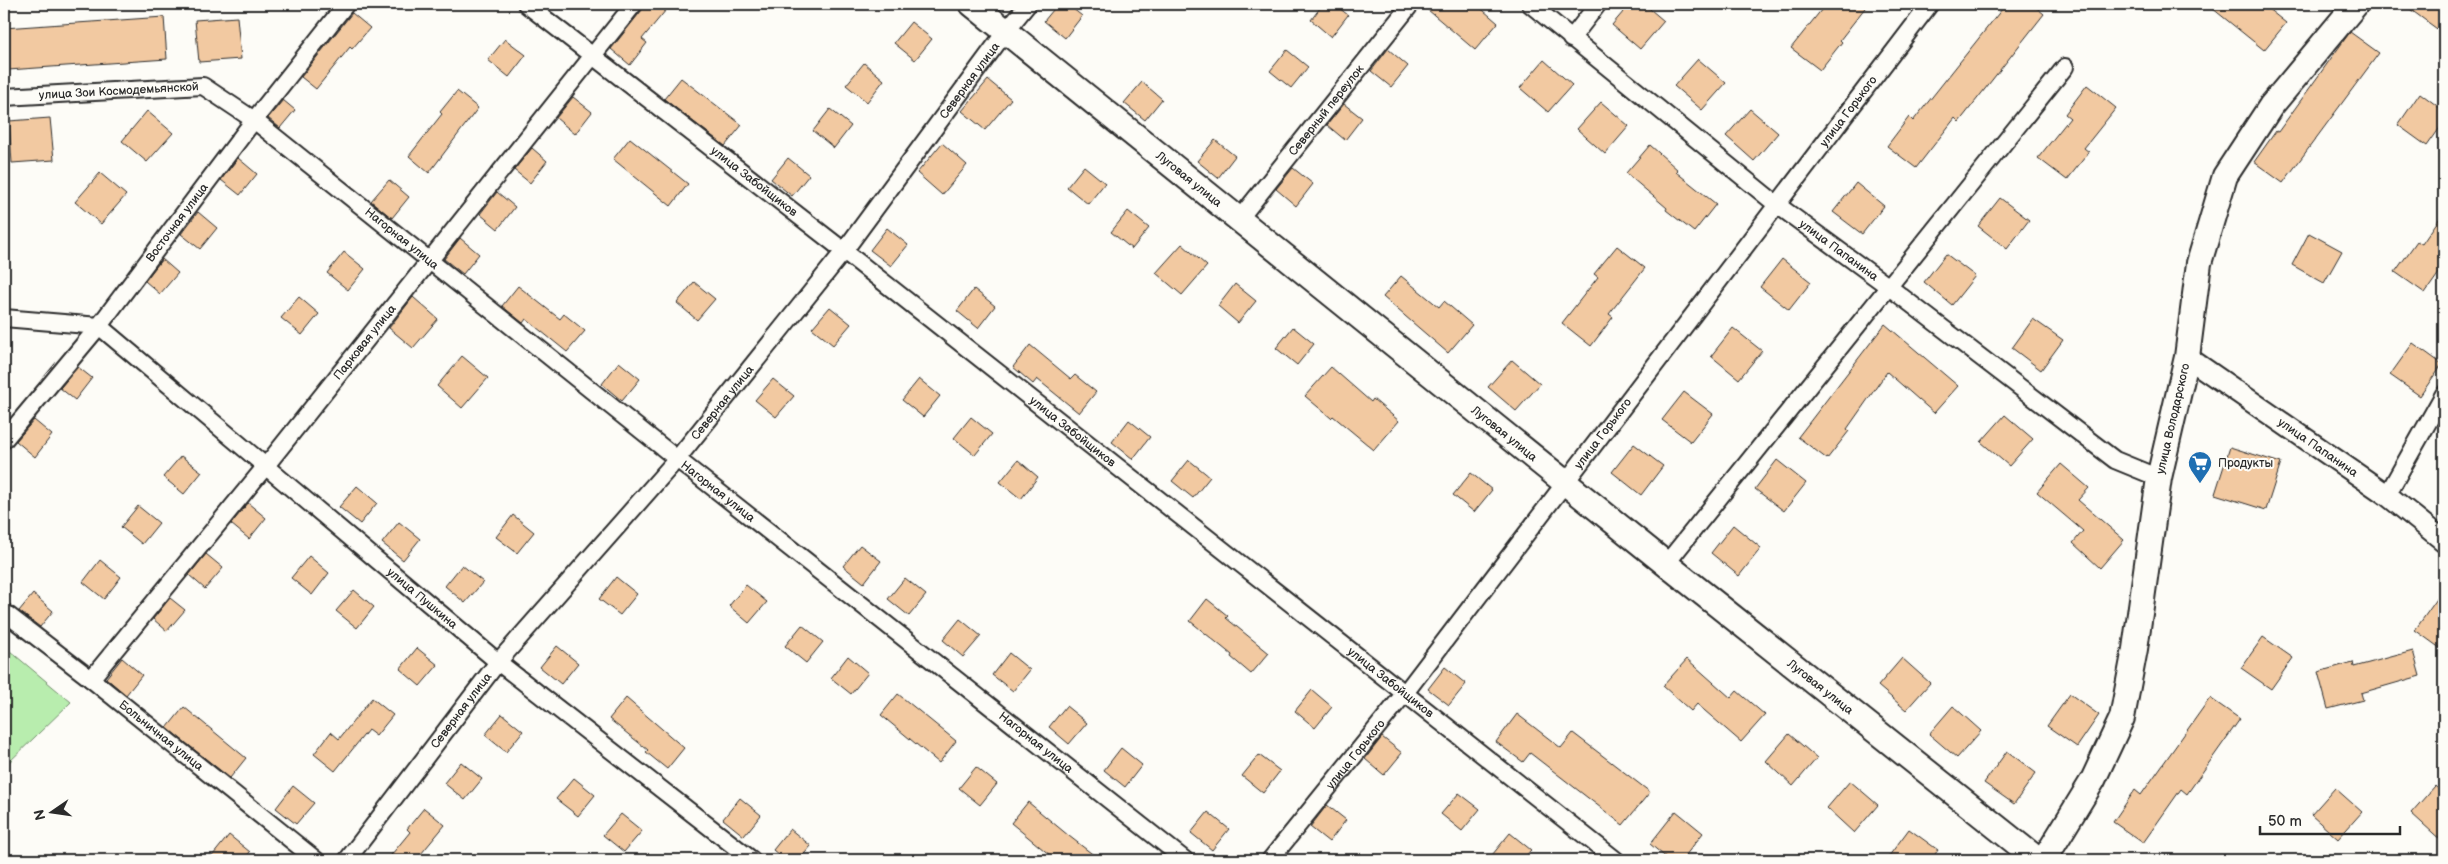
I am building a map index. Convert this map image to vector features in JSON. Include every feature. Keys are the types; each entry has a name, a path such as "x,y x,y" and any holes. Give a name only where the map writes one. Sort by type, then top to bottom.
{"main road":[{"name":"Луговая улица","path":"972,4 1240,218 1666,564 2038,860"},
{"name":"улица Володарского","path":"2044,860 2093,780 2122,718 2136,649 2160,478 2187,357 2199,264 2225,176 2271,106 2356,4"}],"street":[{"name":"Восточная улица","path":"4,440 99,326 254,120 346,4"},
{"name":"улица Забойщиков","path":"526,4 844,251 1616,860"},
{"name":"Парковая улица","path":"91,679 265,467 634,4"},
{"name":"Северная улица","path":"347,860 498,662 677,459 844,251 1006,31 1028,4"},
{"name":"Северный переулок","path":"1240,218 1412,4"},
{"name":"улица Папанина","path":"1530,4 1776,204 1889,287 2115,460 2160,478"},
{"path":"1571,39 1598,4"},
{"name":"улица Горького","path":"1270,860 1405,693 1930,4"},
{"path":"1666,564 2065,67"},
{"name":"улица Зои Космодемьянской","path":"4,97 203,86 254,120"},
{"name":"Нагорная улица","path":"254,120 677,459 1185,860"},
{"path":"4,318 99,326"},
{"name":"улица Пушкина","path":"99,326 498,662 752,860"},
{"name":"улица Папанина","path":"2187,357 2387,495 2444,541"},
{"path":"2387,495 2444,394"},
{"name":"Больничная улица","path":"4,612 91,679 316,860"}],"green space":[{"path":"4,646 71,702 4,767"}],"building":[{"path":"644,4 671,4 642,39 647,43 630,65 611,49 642,10"},
{"path":"1058,4 1067,4 1082,16 1065,38 1044,21"},
{"path":"1323,4 1334,4 1348,15 1331,37 1311,20"},
{"path":"1421,4 1476,4 1498,23 1475,50"},
{"path":"1630,4 1644,4 1664,21 1640,49 1612,25"},
{"path":"1826,4 1868,4 1820,70 1791,48"},
{"path":"2006,4 2032,4 2044,14 1959,122 1955,118 1916,168 1887,146 1909,117 1913,121"},
{"path":"2207,4 2262,4 2286,23 2264,50"},
{"path":"2403,4 2444,4 2444,34"},
{"path":"352,13 370,28 352,49 350,47 316,89 301,77"},
{"path":"164,17 167,59 8,70 4,28"},
{"path":"237,17 241,59 199,62 195,20"},
{"path":"911,22 932,39 915,60 894,43"},
{"path":"2350,32 2379,53 2283,183 2254,162"},
{"path":"505,39 526,55 509,77 488,60"},
{"path":"1388,49 1408,66 1391,87 1371,71"},
{"path":"1287,50 1308,67 1291,88 1270,71"},
{"path":"1698,59 1726,83 1702,110 1674,86"},
{"path":"1544,60 1572,85 1548,112 1520,88"},
{"path":"864,63 884,80 867,102 846,85"},
{"path":"681,78 742,125 725,146 664,99"},
{"path":"988,80 1011,99 985,130 962,111"},
{"path":"1142,82 1162,99 1145,120 1124,103"},
{"path":"2087,85 2116,108 2084,148 2089,152 2067,180 2038,158 2070,118 2065,114"},
{"path":"457,91 478,108 429,173 409,156 442,114 440,112"},
{"path":"2420,93 2444,111 2444,122 2427,146 2398,125"},
{"path":"573,97 592,112 575,134 556,118"},
{"path":"283,100 295,110 280,128 268,118"},
{"path":"1601,102 1629,126 1605,154 1577,129"},
{"path":"1344,104 1362,118 1345,140 1327,125"},
{"path":"830,109 851,126 834,148 813,131"},
{"path":"1750,109 1778,133 1754,161 1726,136"},
{"path":"147,111 173,133 147,162 122,141"},
{"path":"50,118 54,160 12,163 9,121"},
{"path":"630,138 688,184 671,206 613,159"},
{"path":"1215,140 1235,156 1218,178 1197,161"},
{"path":"942,143 967,165 942,195 917,173"},
{"path":"1650,145 1678,170 1676,172 1716,204 1694,232 1666,210 1667,208 1626,173"},
{"path":"532,148 547,161 530,183 514,170"},
{"path":"238,158 257,174 240,195 221,180"},
{"path":"788,158 809,175 792,196 771,179"},
{"path":"1084,166 1105,183 1088,204 1067,187"},
{"path":"1293,168 1313,184 1296,206 1276,189"},
{"path":"100,173 126,195 101,224 75,202"},
{"path":"389,180 409,197 392,218 371,201"},
{"path":"1856,183 1884,206 1862,234 1833,212"},
{"path":"497,192 515,207 498,229 480,214"},
{"path":"2000,198 2029,220 2007,249 1978,226"},
{"path":"1128,211 1149,228 1132,249 1111,232"},
{"path":"198,212 217,228 200,249 181,234"},
{"path":"2444,212 2444,266 2425,293 2395,272 2417,241 2422,244"},
{"path":"887,228 908,245 891,266 870,250"},
{"path":"2309,233 2342,251 2324,283 2292,265"},
{"path":"460,238 479,254 463,274 444,259"},
{"path":"1182,244 1207,266 1182,295 1156,273"},
{"path":"1617,246 1645,268 1609,314 1613,317 1591,346 1562,323 1598,277 1594,274"},
{"path":"344,252 365,269 348,290 327,273"},
{"path":"1946,254 1975,276 1952,305 1924,282"},
{"path":"162,259 178,273 160,294 145,281"},
{"path":"1782,259 1811,282 1789,310 1760,287"},
{"path":"1401,276 1439,307 1444,301 1472,325 1448,353 1383,297"},
{"path":"694,282 715,299 697,320 677,303"},
{"path":"1235,284 1256,301 1238,323 1218,306"},
{"path":"518,286 560,319 564,314 585,331 567,352 526,319 523,323 502,306"},
{"path":"974,289 995,306 978,328 957,311"},
{"path":"299,297 319,314 302,335 281,318"},
{"path":"413,297 438,319 413,348 389,328"},
{"path":"830,307 851,324 833,345 812,328"},
{"path":"2033,319 2063,340 2041,370 2012,348"},
{"path":"1885,324 1958,386 1934,413 1887,372 1847,429 1849,431 1827,459 1798,437"},
{"path":"1293,327 1314,344 1297,365 1276,348"},
{"path":"1733,328 1762,351 1739,379 1711,356"},
{"path":"2413,343 2442,364 2420,396 2390,375"},
{"path":"1030,345 1071,379 1075,375 1096,392 1079,413 1037,379 1033,384 1013,367"},
{"path":"462,356 488,378 462,408 437,386"},
{"path":"1512,360 1540,384 1516,411 1488,387"},
{"path":"619,362 640,379 622,401 602,384"},
{"path":"78,367 92,378 75,400 60,388"},
{"path":"1331,367 1371,402 1373,399 1399,421 1374,450 1333,416 1331,418 1305,396"},
{"path":"773,379 794,396 776,417 755,400"},
{"path":"919,379 940,396 923,417 902,400"},
{"path":"1684,392 1713,414 1691,442 1662,420"},
{"path":"2005,415 2033,439 2009,466 1981,442"},
{"path":"971,417 992,434 975,455 954,438"},
{"path":"34,420 52,435 35,457 16,441"},
{"path":"1129,420 1150,437 1133,459 1112,442"},
{"path":"1634,444 1663,466 1641,495 1612,472"},
{"path":"2230,447 2281,463 2266,510 2215,494"},
{"path":"181,456 202,472 184,494 163,477"},
{"path":"1018,460 1038,477 1021,499 1000,482"},
{"path":"1189,460 1210,477 1193,498 1172,481"},
{"path":"1777,460 1806,483 1784,511 1755,489"},
{"path":"2061,464 2089,488 2078,500 2124,540 2100,568 2073,543 2083,531 2037,492"},
{"path":"1471,473 1492,490 1474,512 1453,495"},
{"path":"357,486 377,503 360,524 339,507"},
{"path":"248,503 266,518 249,539 231,524"},
{"path":"138,506 159,523 142,544 121,527"},
{"path":"513,515 534,532 517,553 496,537"},
{"path":"399,522 420,539 403,560 382,543"},
{"path":"1733,525 1761,548 1739,576 1711,553"},
{"path":"860,545 881,561 864,583 843,566"},
{"path":"206,554 223,568 205,589 189,575"},
{"path":"309,556 329,573 312,595 291,578"},
{"path":"100,560 121,577 104,599 83,582"},
{"path":"462,565 483,582 465,603 445,586"},
{"path":"616,577 637,594 620,615 599,599"},
{"path":"905,578 926,595 909,616 888,599"},
{"path":"746,585 767,602 749,623 729,606"},
{"path":"2444,589 2444,651 2415,630"},
{"path":"354,590 374,607 357,628 336,611"},
{"path":"33,594 53,611 40,627 19,611"},
{"path":"170,598 185,610 167,631 153,619"},
{"path":"1207,599 1228,616 1226,618 1269,653 1251,674 1231,657 1232,655 1190,621"},
{"path":"960,619 981,636 963,657 943,640"},
{"path":"802,625 823,642 806,663 785,646"},
{"path":"2263,637 2293,658 2271,689 2241,668"},
{"path":"557,646 578,663 561,684 540,667"},
{"path":"417,648 438,665 420,686 400,669"},
{"path":"2413,651 2420,676 2361,693 2363,700 2328,709 2318,672 2353,662 2354,667"},
{"path":"1009,653 1030,670 1013,691 992,675"},
{"path":"848,656 868,673 851,694 831,678"},
{"path":"122,658 142,675 126,695 106,678"},
{"path":"1902,658 1930,683 1906,710 1878,686"},
{"path":"1687,659 1731,698 1737,691 1765,715 1741,742 1697,704 1691,711 1663,686"},
{"path":"1445,667 1466,684 1449,705 1428,689"},
{"path":"1312,690 1332,707 1315,728 1295,711"},
{"path":"898,694 956,741 939,763 881,715"},
{"path":"2070,694 2099,715 2077,747 2047,726"},
{"path":"372,698 393,715 376,736 368,730 335,771 314,754 331,732 339,739"},
{"path":"626,698 684,748 667,769 646,752 648,750 609,719"},
{"path":"2210,698 2240,719 2187,794 2181,789 2143,843 2113,822 2135,790 2141,795"},
{"path":"1066,706 1087,723 1069,744 1049,727"},
{"path":"1953,706 1981,731 1957,758 1929,734"},
{"path":"184,707 246,758 230,778 167,728"},
{"path":"502,714 523,731 506,752 485,735"},
{"path":"1517,714 1561,748 1573,733 1650,792 1623,825 1530,753 1523,762 1496,742"},
{"path":"1789,734 1817,758 1793,786 1766,761"},
{"path":"1382,737 1402,753 1384,775 1365,759"},
{"path":"1121,748 1142,765 1125,787 1104,770"},
{"path":"2007,751 2036,773 2014,804 1984,783"},
{"path":"1259,755 1280,771 1263,793 1242,776"},
{"path":"461,762 482,779 465,800 444,783"},
{"path":"976,767 997,784 980,805 959,788"},
{"path":"574,778 595,795 578,816 556,799"},
{"path":"1850,781 1878,805 1854,833 1827,808"},
{"path":"293,786 314,803 296,824 276,808"},
{"path":"2435,786 2444,794 2444,843 2411,813"},
{"path":"2335,788 2362,812 2338,839 2311,815"},
{"path":"1459,793 1480,809 1462,831 1441,814"},
{"path":"740,798 761,815 744,836 723,819"},
{"path":"1028,802 1100,860 1056,860 1011,823"},
{"path":"1327,805 1346,820 1329,842 1310,827"},
{"path":"424,808 445,825 416,860 387,860 410,832 407,829"},
{"path":"1676,811 1703,833 1682,860 1669,860 1650,844"},
{"path":"1208,812 1229,829 1212,850 1191,833"},
{"path":"621,814 642,831 624,852 603,835"},
{"path":"790,829 811,846 799,860 785,860 773,850"},
{"path":"1909,829 1938,850 1931,860 1886,860"},
{"path":"1510,833 1531,850 1522,860 1488,860"},
{"path":"229,835 250,852 243,860 209,860"}],"place":[{"name":"Продукты","path":"2200,484"}]}
